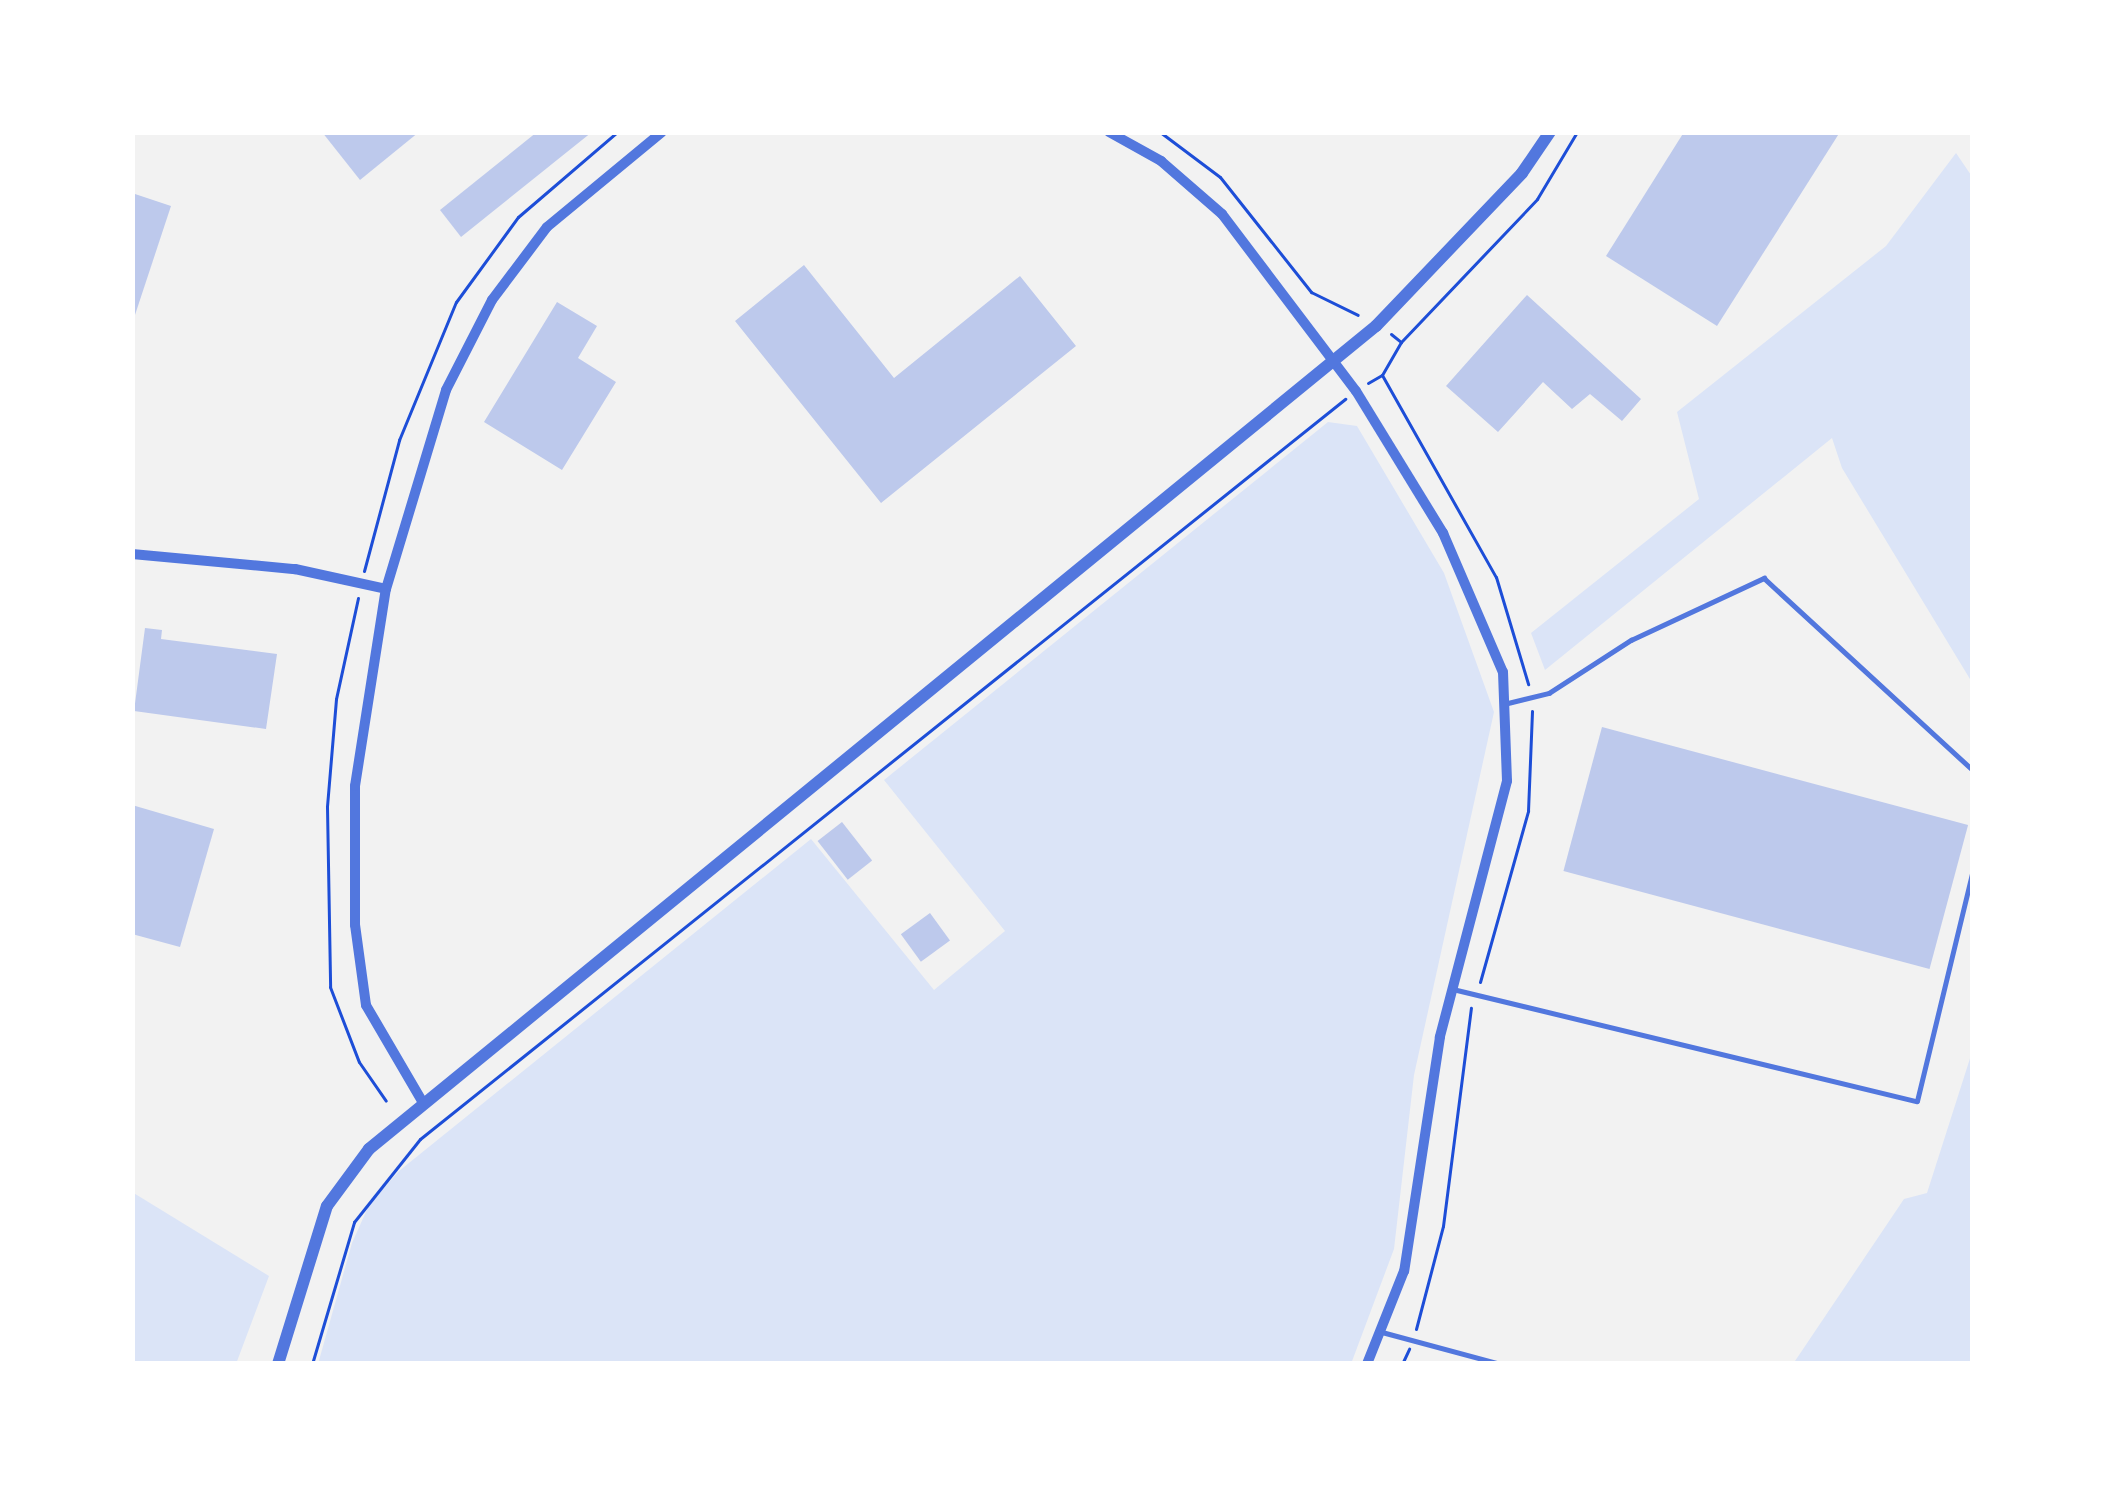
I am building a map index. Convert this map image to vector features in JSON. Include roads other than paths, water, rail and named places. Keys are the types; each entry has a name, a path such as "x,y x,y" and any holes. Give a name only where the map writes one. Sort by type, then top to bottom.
{"street":[{"path":"422,1101 366,1005 355,926 355,786 386,589 446,390 492,300 547,227 662,132"},
{"path":"1109,132 1195,187 1332,359 1443,532 1484,621 1508,704 1507,781 1452,988 1404,1270 1367,1364"},
{"path":"278,1364 327,1206 369,1149 422,1101 1205,471 1376,326 1489,209 1550,132"},
{"path":"132,554 295,569 386,589"}],"lane":[{"path":"1508,704 1530,698 1763,578 1973,770"},
{"path":"1452,988 1916,1101 1973,868"},
{"path":"1382,1332 1501,1364"}]}
